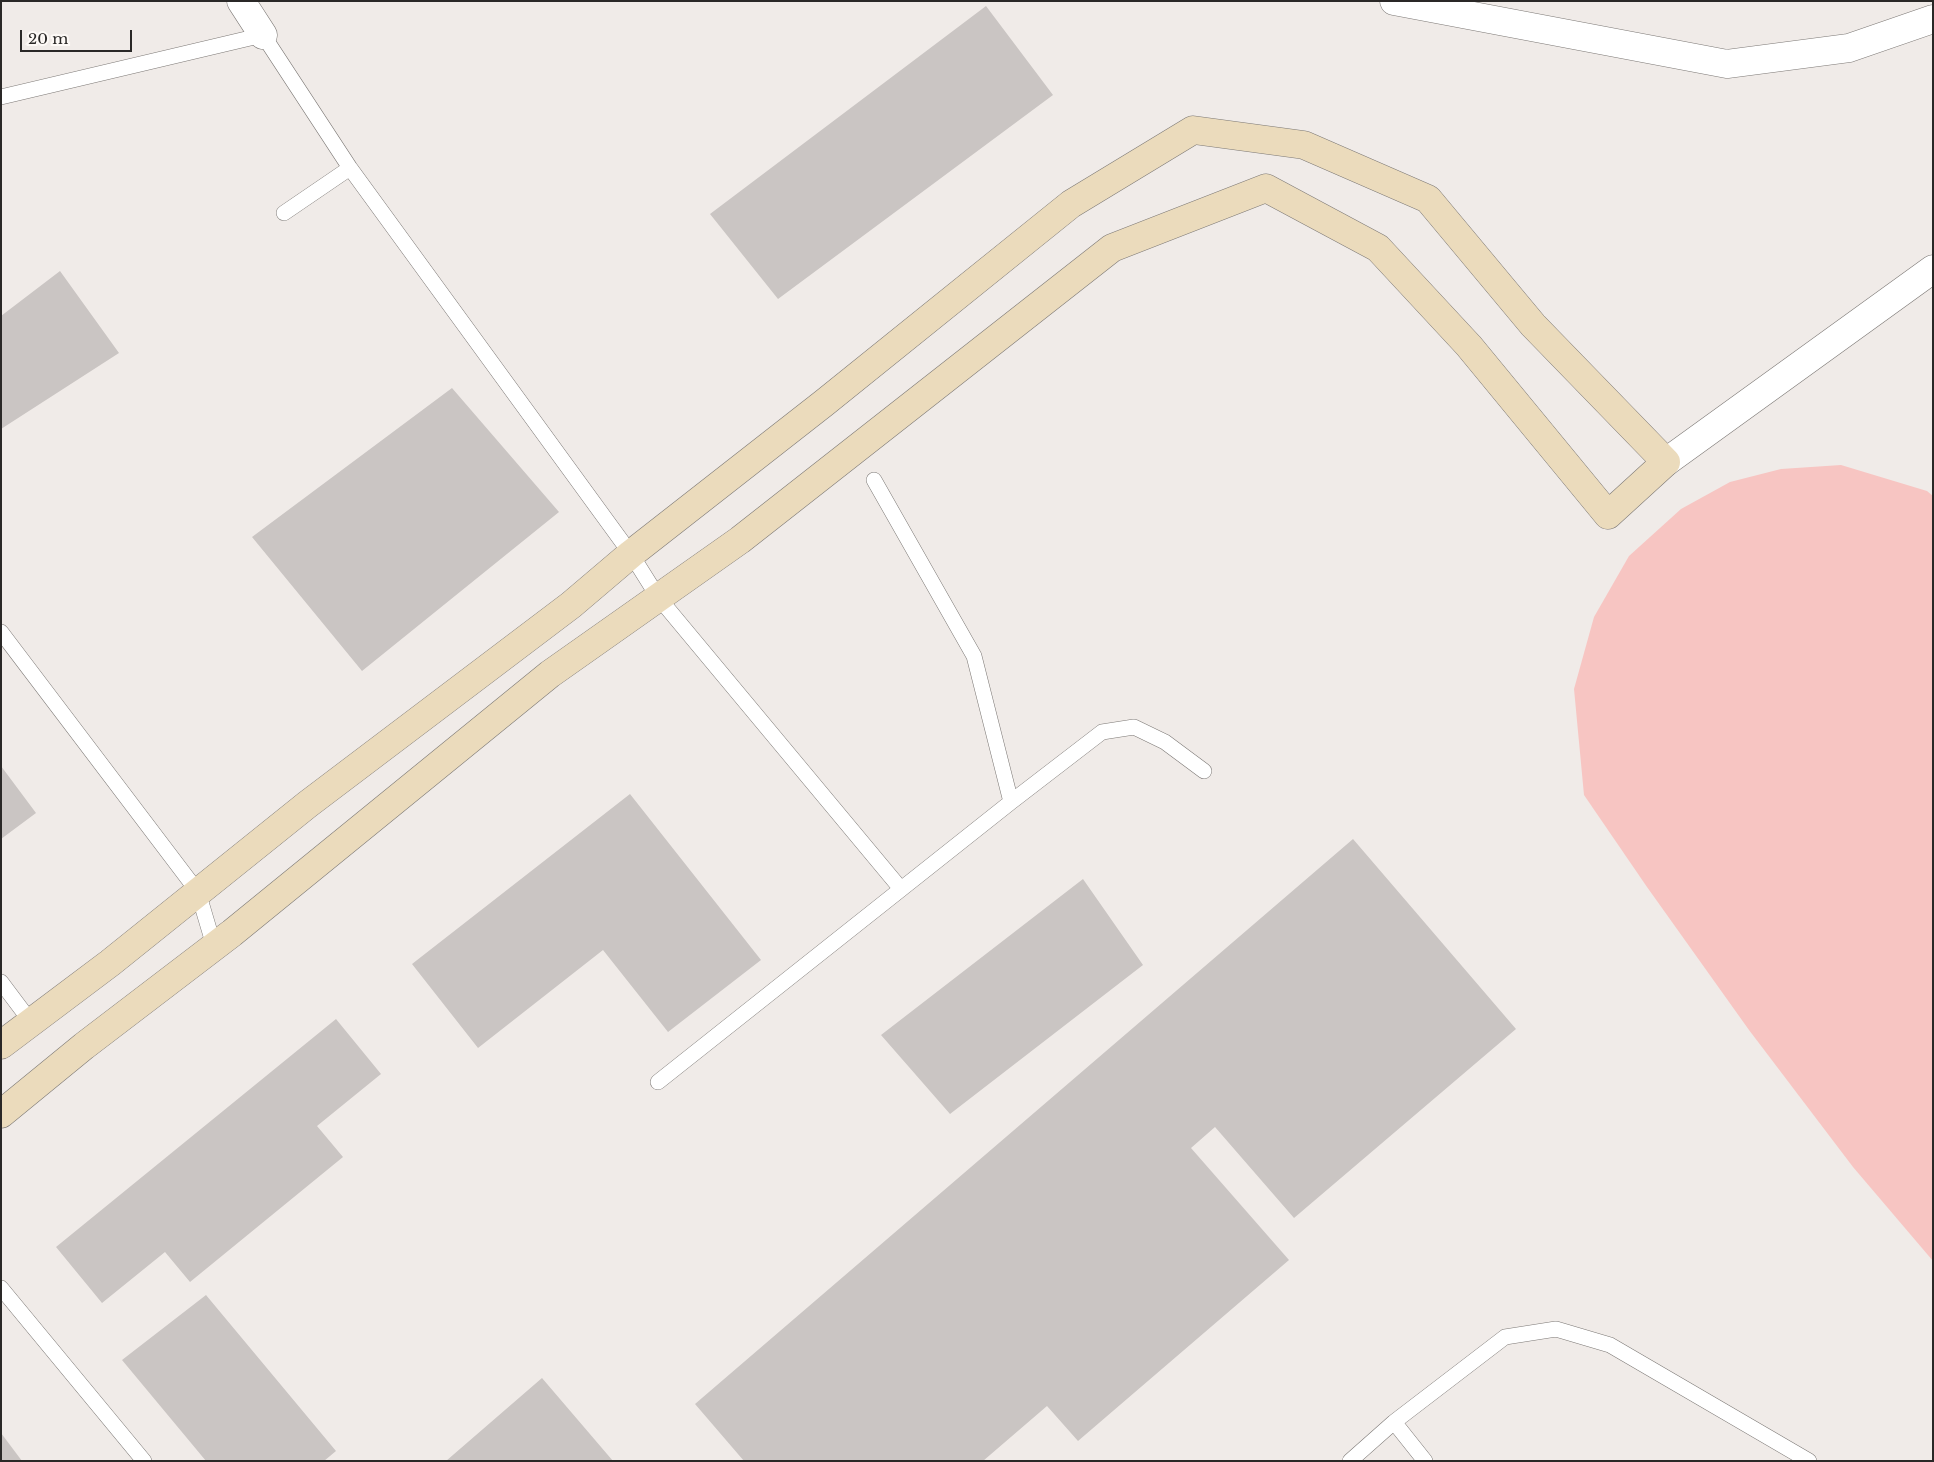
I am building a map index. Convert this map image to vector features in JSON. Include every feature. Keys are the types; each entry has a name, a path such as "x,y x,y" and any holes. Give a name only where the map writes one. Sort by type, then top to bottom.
{"street":[{"path":"241,1 263,35"},
{"path":"1394,1 1727,64 1849,48 1933,20"},
{"path":"1,1045 110,963 308,804 571,605 631,554 824,403 1071,204 1193,130 1304,145 1428,199 1533,325 1666,462"},
{"path":"1,1114 84,1046 214,946 550,674 740,540 1112,248 1266,188 1378,248 1469,346 1608,515 1666,462 1933,269"}],"lane":[{"path":"1,97 263,35 350,168 631,554 658,598 901,889"},
{"path":"284,214 350,168"},
{"path":"874,480 974,656 1011,802"},
{"path":"1,632 198,892 214,946"},
{"path":"658,1082 1102,732 1134,727 1165,742 1204,771"},
{"path":"1,982 31,1022"},
{"path":"1,1288 144,1461"},
{"path":"1350,1461 1394,1422 1505,1337 1556,1329 1610,1345 1809,1461"},
{"path":"1394,1422 1425,1461"}],"shaded area":[{"path":"1841,465 1927,491 1933,496 1933,1261 1853,1167 1749,1030 1584,795 1574,689 1594,617 1629,556 1681,509 1730,482 1781,469"}],"building":[{"path":"986,6 1053,95 778,299 710,214"},
{"path":"60,271 119,353 1,429 1,316"},
{"path":"452,388 559,512 362,671 252,537"},
{"path":"1,766 36,813 1,839"},
{"path":"630,794 761,960 668,1032 603,950 478,1048 412,964"},
{"path":"1353,839 1516,1029 1294,1218 1215,1127 1191,1148 1289,1260 1078,1441 1047,1406 983,1461 744,1461 695,1404"},
{"path":"1083,879 1143,965 950,1114 881,1035"},
{"path":"336,1019 381,1074 317,1126 343,1157 190,1282 165,1252 102,1303 56,1247"},
{"path":"206,1295 336,1451 324,1461 206,1461 122,1360"},
{"path":"542,1378 613,1461 446,1461"},
{"path":"1,1433 22,1461 1,1461"}]}
